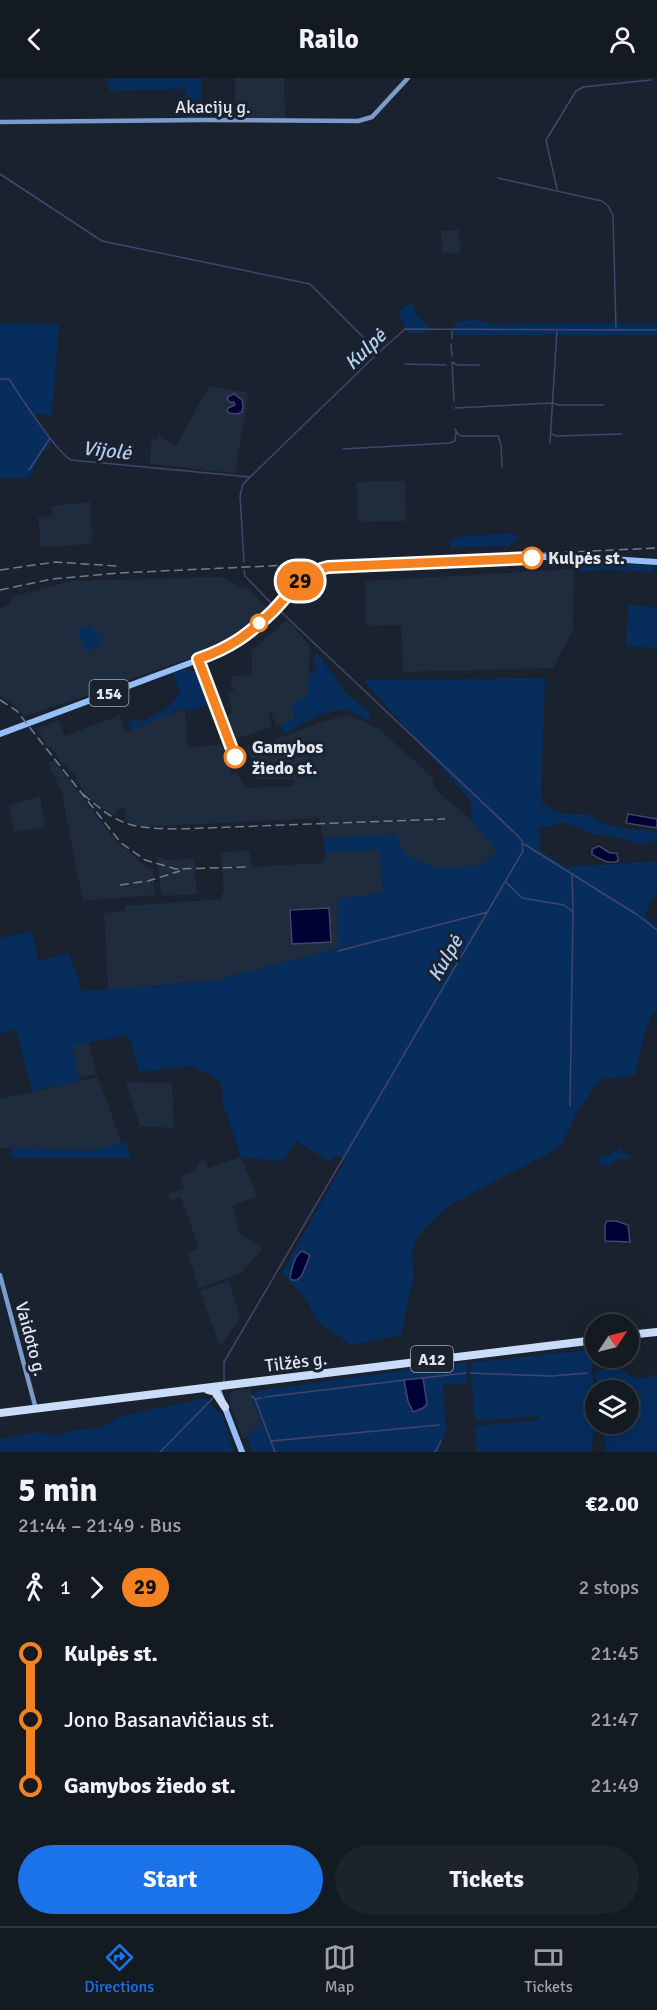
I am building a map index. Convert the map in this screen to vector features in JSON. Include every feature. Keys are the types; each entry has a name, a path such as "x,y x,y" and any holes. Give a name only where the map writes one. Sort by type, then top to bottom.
{"highway":[{"path":"639,1334 657,1332"},
{"name":"Tilžės g.","path":"0,1413 585,1341"},
{"path":"225,1407 226,1393 235,1384"},
{"path":"202,1389 215,1392 225,1407"}],"main road":[{"name":"154","path":"0,734 222,651 235,644 272,611 302,579 317,569 542,557 657,562"},
{"path":"217,1387 242,1452"}],"street":[{"name":"Akacijų g.","path":"0,122 358,121 372,117 408,78"},
{"name":"Vaidoto g.","path":"0,1275 36,1409"}],"shaded area":[{"path":"108,78 202,78 202,117 186,118 185,89 109,91"},
{"path":"235,78 284,78 285,118 225,118 225,105 235,105"},
{"path":"459,230 460,253 442,253 441,231"},
{"path":"412,304 417,316 426,324 432,323 424,333 408,333 400,318 400,310"},
{"path":"473,320 495,324 610,323 618,321 620,324 657,324 657,335 454,335 455,322"},
{"path":"0,323 59,324 52,415 37,414 33,417 52,442 42,453 29,478 0,478"},
{"path":"209,386 248,394 235,473 150,464 153,438 156,440 159,436 176,446"},
{"path":"234,394 242,400 243,406 242,412 237,414 227,411 235,405 227,399"},
{"path":"405,481 406,521 358,522 356,482"},
{"path":"91,502 92,543 41,547 38,517 53,516 51,506"},
{"path":"510,533 519,537 508,546 455,547 450,550 451,539"},
{"path":"583,561 653,566 653,572 608,570 578,572"},
{"path":"574,569 573,630 553,668 403,672 401,625 366,626 365,581"},
{"path":"221,577 243,588 247,587 268,610 226,645 25,716 0,696 0,608 11,604 11,597 72,581"},
{"path":"628,605 657,607 657,648 626,646"},
{"path":"287,620 310,648 308,695 291,705 296,720 276,726 271,713 268,715 272,727 234,740 225,715 233,712 226,693 234,690 230,681 233,679 232,676 252,675 252,650"},
{"path":"88,626 96,634 100,634 103,640 95,648 84,650 77,628"},
{"path":"317,653 348,695 371,714 367,720 347,711 333,711 286,733 283,732 280,724 296,719 291,705 308,695 309,674 316,673 314,656"},
{"path":"187,669 199,674 211,692 205,694 207,706 188,711 183,708 131,731 128,722 143,721 168,708 180,691 172,673"},
{"path":"545,678 540,825 541,806 545,805 566,814 588,814 612,826 657,831 657,842 651,841 643,845 617,837 592,834 565,823 557,823 550,827 540,826 540,850 565,867 657,861 657,893 650,901 645,916 657,926 657,1013 652,1014 645,1033 635,1075 601,1079 578,1110 560,1147 448,1206 421,1232 414,1243 412,1253 414,1275 401,1335 352,1345 318,1322 305,1298 282,1273 345,1160 336,1155 331,1162 296,1141 282,1162 241,1157 224,1107 221,1085 216,1078 190,1066 140,1072 128,1035 72,1046 80,1081 32,1091 16,1030 0,1034 0,938 32,931 38,961 69,953 82,991 213,981 338,948 337,899 383,892 379,850 331,852 325,855 323,838 395,834 406,855 434,868 480,866 498,851 471,820 471,801 363,680"},
{"path":"185,708 188,748 222,744 232,774 237,772 247,788 294,786 294,780 256,779 247,746 276,744 277,737 346,715 359,719 380,730 432,777 436,790 471,820 499,850 480,866 434,868 406,855 395,834 323,838 319,818 143,827 126,822 125,808 120,808 114,816 99,807 76,780 77,777 60,761 51,746 47,747 38,728 59,720 65,736 120,715 125,733"},
{"path":"54,760 118,844 141,864 153,869 155,895 83,901 64,797 48,763"},
{"path":"40,796 46,827 15,832 8,806"},
{"path":"628,814 657,819 657,828 626,823"},
{"path":"599,846 610,853 617,853 618,861 608,862 592,854 592,849"},
{"path":"250,850 251,867 323,863 325,855 331,852 379,850 383,892 339,948 213,981 108,989 104,913 125,911 125,906 222,899 224,890 220,853"},
{"path":"157,857 171,860 194,858 197,894 163,896"},
{"path":"329,908 331,942 292,944 290,910"},
{"path":"89,1042 97,1074 79,1078 71,1046"},
{"path":"98,1077 122,1144 91,1151 0,1148 0,1099"},
{"path":"126,1082 172,1083 174,1128 140,1126"},
{"path":"126,1142 129,1158 11,1158 12,1148 91,1151"},
{"path":"622,1147 621,1152 630,1156 631,1159 618,1159 610,1165 603,1166 600,1163 599,1157 609,1155"},
{"path":"241,1157 257,1196 232,1206 240,1234 263,1248 241,1273 199,1288 188,1253 199,1248 181,1197 170,1200 167,1194 184,1188 180,1176 198,1170 196,1163 205,1160 208,1168"},
{"path":"607,1221 628,1225 630,1242 605,1241"},
{"path":"302,1251 310,1255 302,1275 297,1280 292,1280 290,1278 294,1263"},
{"path":"229,1281 240,1318 220,1347 200,1291"},
{"path":"585,1350 585,1368 592,1368 593,1380 585,1380 585,1434 594,1434 591,1452 477,1452 475,1426 539,1420 538,1416 475,1421 470,1363"},
{"path":"466,1362 468,1383 443,1385 446,1429 438,1452 253,1452 247,1437 261,1423 251,1396 256,1391"},
{"path":"619,1368 636,1379 657,1376 657,1452 606,1452 603,1434 639,1434 639,1380 597,1380 596,1371"},
{"path":"423,1378 427,1404 413,1412 408,1401 404,1380"},
{"path":"251,1388 251,1396 261,1423 243,1439 231,1408 230,1394 233,1391"},
{"path":"206,1398 217,1412 222,1414 234,1452 0,1452 0,1439 39,1432 56,1436 74,1430 99,1428 122,1416"}],"waterway":[{"path":"557,189 546,140 576,91 583,87 651,80"},
{"path":"0,174 102,241 310,284 378,352"},
{"path":"498,178 602,201 608,206 613,215 616,330"},
{"name":"Kulpė","path":"244,562 240,496 243,484 405,329 657,330"},
{"path":"550,443 557,330"},
{"path":"452,331 452,339"},
{"path":"451,344 452,356"},
{"path":"454,401 452,362 457,365 479,365"},
{"path":"405,364 446,365"},
{"name":"Vijolė","path":"0,379 9,379 56,446 71,460 250,477"},
{"path":"455,408 553,403 603,405"},
{"path":"455,429 461,436 498,436 501,445 502,467"},
{"path":"343,449 450,443 455,441 456,432"},
{"path":"552,434 556,436 622,434"},
{"path":"29,470 50,438"},
{"name":"Kulpė","path":"244,570 245,576 273,605"},
{"name":"Kulpė","path":"224,1381 224,1362 523,851 522,841 517,835 278,609"},
{"path":"524,844 636,914 657,930"},
{"path":"570,1106 572,874"},
{"path":"506,882 522,898 564,905 573,912"},
{"path":"338,951 488,912"},
{"path":"422,1378 466,1373"},
{"path":"470,1373 552,1376 587,1373"},
{"path":"265,1397 405,1380"},
{"path":"252,1396 255,1399 262,1398"},
{"name":"Kulpė","path":"160,1452 214,1397"},
{"path":"255,1399 275,1452"},
{"path":"271,1441 439,1425"},
{"path":"435,1452 441,1441"}],"railway":[{"path":"0,590 52,579 118,573 657,548"},
{"path":"0,570 55,562 117,566"},
{"path":"0,700 17,711 121,843 145,860 176,869 249,867"},
{"path":"83,794 117,819 149,828 179,829 445,819"},
{"path":"120,885 148,881 180,871"}],"bus line":[{"name":"29","path":"235,757 198,659 235,644 310,573 328,567 532,558"}],"place":[{"name":"Kulpės st.","path":"532,558"},
{"name":"Gamybos žiedo st.","path":"235,757"}]}
